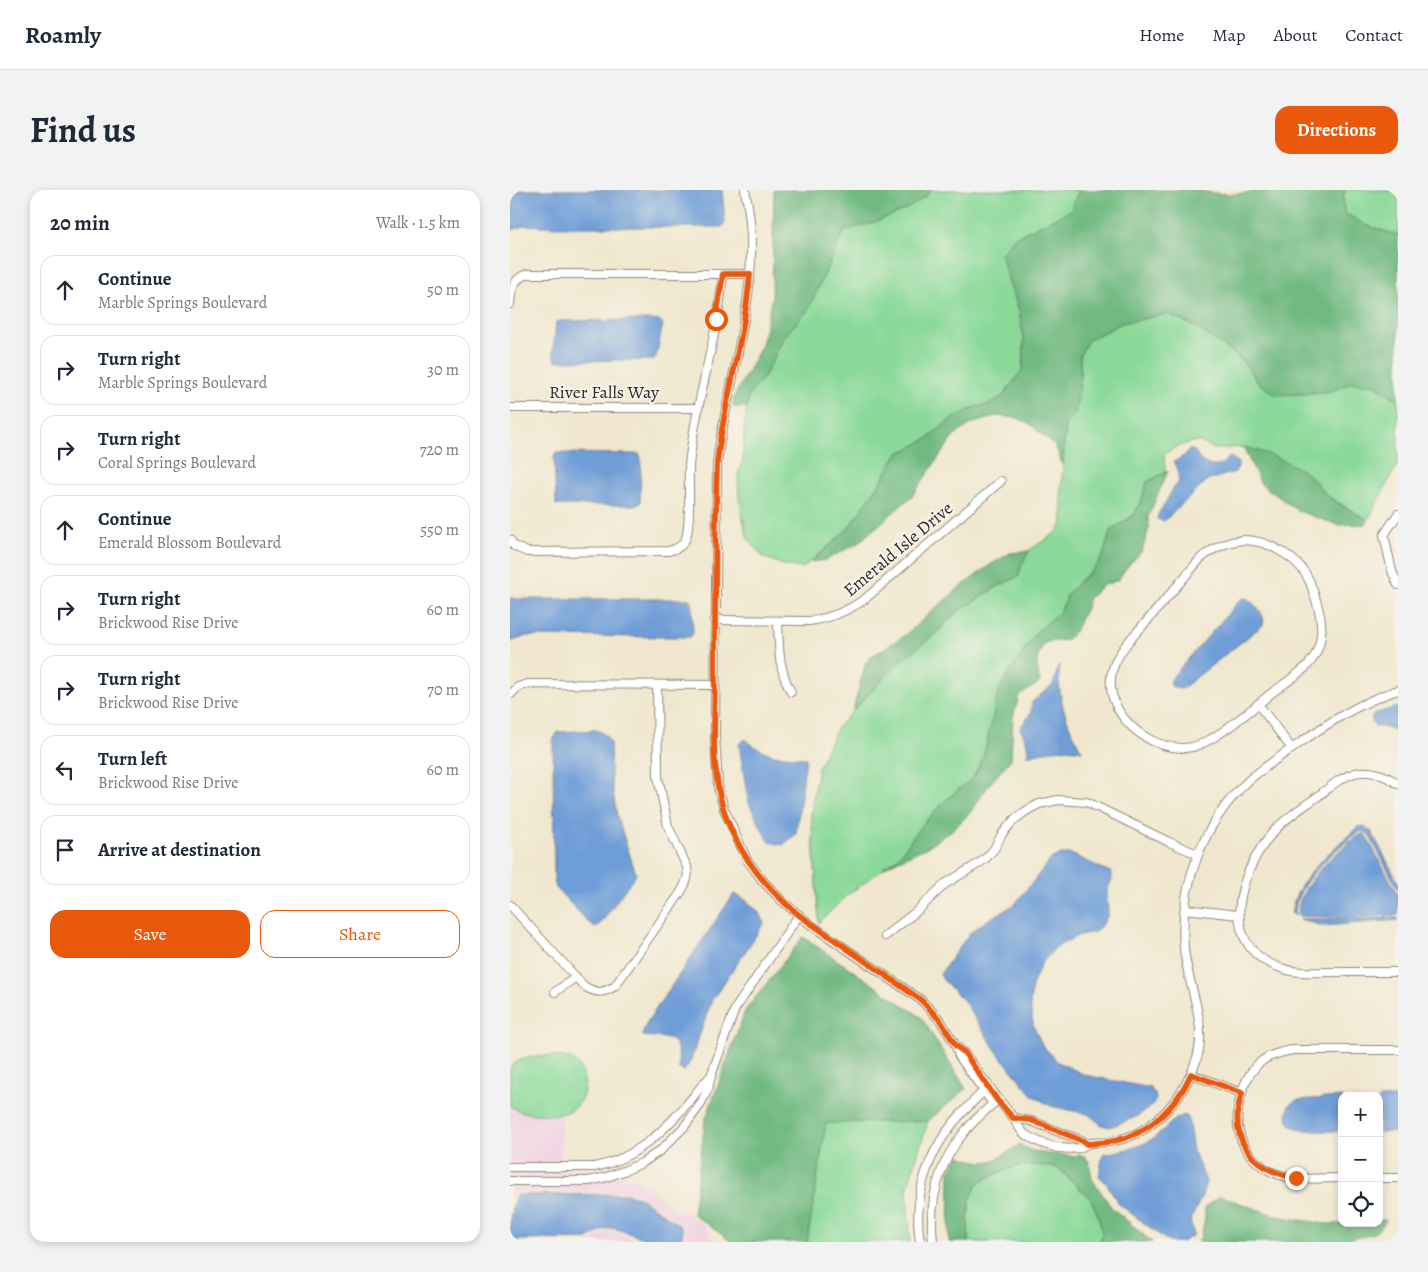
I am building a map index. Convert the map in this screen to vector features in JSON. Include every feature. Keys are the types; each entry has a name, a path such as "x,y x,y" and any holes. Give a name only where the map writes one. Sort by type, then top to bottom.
{"street":[{"path":"745,190 750,230 750,274 745,315 720,436 717,463 715,763 718,787 724,809 747,860 763,881 799,915 921,1000 940,1020 956,1046 964,1052 995,1102 1013,1118 1024,1134 1048,1146 1059,1149 1115,1141 1137,1132 1154,1122 1174,1104 1191,1074 1198,1056 1200,1029 1198,1006 1188,977 1184,948 1185,909 1188,886 1197,854 1210,829 1227,804 1249,780 1350,710 1376,697 1398,690"},
{"path":"510,304 512,288 515,282 527,274 750,274"},
{"path":"510,540 514,546 528,552 668,551 676,549 684,543 688,529 688,474 692,436 716,319 723,274"},
{"name":"River Falls Way","path":"510,408 698,408"},
{"name":"Emerald Isle Drive","path":"715,620 810,621 825,619 851,609 865,599 1000,481"},
{"path":"1398,514 1384,535 1392,571 1398,585"},
{"path":"1255,540 1269,545 1288,556 1310,580 1321,621 1318,648 1313,658 1306,666 1258,704 1212,739 1192,747 1177,748 1163,745 1134,730 1117,709 1113,695 1114,664 1131,639 1202,558 1214,548 1227,542 1255,540"},
{"path":"778,621 780,662 784,679 791,692"},
{"path":"510,694 518,687 528,684 715,685"},
{"path":"510,905 584,986 591,991 599,992 607,991 615,986 687,883 687,867 668,826 658,777 657,684"},
{"path":"1258,704 1292,749"},
{"path":"1398,784 1382,775 1367,772 1356,773 1340,779 1289,818 1275,830 1251,865 1240,898 1238,915 1247,942 1255,953 1267,963 1281,968 1313,972 1398,972"},
{"path":"885,936 917,911 945,884 986,858 1014,820 1039,804 1058,800 1087,802 1197,854"},
{"path":"1185,909 1238,915"},
{"path":"510,1181 590,1180 606,1177 642,1163 661,1150 684,1127 700,1105 708,1089 735,1009 799,915"},
{"path":"555,992 576,977"},
{"path":"1338,1178 1296,1178 1284,1176 1270,1171 1256,1162 1247,1152 1240,1138 1237,1126 1237,1110 1251,1072 1263,1060 1280,1052 1292,1050 1398,1050"},
{"path":"1191,1074 1242,1093"},
{"path":"510,1167 594,1167 626,1157 643,1148 656,1137 711,1076"},
{"path":"920,1242 917,1226 919,1202 922,1183 930,1159 953,1122 986,1089"},
{"path":"934,1242 932,1216 934,1192 943,1166 966,1129 995,1102"},
{"path":"1013,1118 1031,1120 1087,1144"},
{"path":"1048,1146 1055,1130"},
{"path":"1383,1178 1398,1178"}],"shaded area":[{"path":"510,1105 514,1109 543,1114 560,1114 562,1120 561,1161 573,1164 510,1164"},
{"path":"597,1170 609,1172 589,1177 510,1177 510,1171"},
{"path":"621,1176 640,1180 660,1198 679,1211 690,1214 691,1217 706,1227 713,1242 674,1242 683,1240 686,1233 684,1226 640,1195 627,1191 516,1192 510,1199 510,1184"},
{"path":"614,1231 627,1237 648,1242 587,1242 604,1233"}],"green space":[{"path":"774,190 930,190 915,204 904,210 878,221 844,231 808,310 783,338 763,378 749,395 747,407 733,407 734,397 762,345 772,297"},
{"path":"930,190 1079,190 1070,211 1015,237 1008,279 1019,310 1024,342 1023,369 1002,397 987,405 975,407 950,420 927,439 897,454 877,488 847,530 803,568 783,565 763,557 747,538 739,498 738,474 743,459 744,430 749,395 763,378 783,338 808,310 844,231 874,221 926,197"},
{"path":"1079,190 1196,190 1219,194 1235,194 1258,190 1346,190 1343,196 1344,213 1368,226 1398,235 1398,400 1375,385 1351,382 1332,391 1277,395 1258,383 1249,368 1235,354 1191,324 1168,314 1122,323 1088,340 1080,355 1080,382 1075,415 1066,421 1062,465 1056,447 1030,424 1018,418 996,416 971,424 953,437 912,496 858,543 826,560 811,562 847,530 877,488 897,454 927,439 950,420 975,407 987,405 1002,397 1023,369 1024,342 1019,310 1001,254 1015,237 1070,211"},
{"path":"1346,190 1398,190 1398,235 1368,226 1344,213 1343,196"},
{"path":"1168,314 1219,342 1250,371 1258,383 1304,394 1332,391 1351,382 1375,385 1398,400 1398,463 1368,520 1329,497 1311,477 1278,458 1244,447 1215,449 1200,442 1191,442 1164,454 1165,473 1147,482 1142,499 1134,515 1111,530 1102,558 1078,582 1058,614 1036,632 1014,668 1007,675 999,689 984,755 973,778 946,800 922,825 897,859 847,895 819,923 811,813 818,768 837,728 901,660 938,632 953,615 993,589 1019,576 1021,566 1028,551 1057,532 1063,523 1061,491 1066,421 1080,382 1080,355 1088,340 1122,323"},
{"path":"1243,447 1278,458 1304,471 1313,478 1331,499 1368,520 1366,524 1338,525 1298,511 1261,484"},
{"path":"1168,471 1148,517 1149,528 1142,551 1118,580 1102,586 1088,599 1086,608 1075,631 1067,640 1046,642 1039,653 1037,665 1040,682 1019,696 1013,717 1011,759 988,786 969,814 952,830 927,847 884,867 897,859 922,825 946,800 973,778 984,755 999,689 1036,632 1058,614 1066,600 1066,595 1102,558 1111,530 1134,515 1142,499 1147,482"},
{"path":"1029,551 1021,566 1019,576 993,589 953,615 938,632 901,660 853,710 866,662 872,656 904,636 959,588 990,565 1010,553"},
{"path":"803,937 921,1017 966,1089 928,1121 826,1123 807,1242 732,1242 693,1214 705,1121 745,1011"},
{"path":"540,1056 558,1056 571,1059 579,1066 584,1078 584,1092 578,1105 573,1109 560,1114 550,1115 522,1112 510,1105 510,1067 524,1059"},
{"path":"928,1121 907,1189 910,1242 807,1242 825,1123"},
{"path":"1020,1144 1033,1151 1042,1153 1085,1156 1089,1162 1092,1179 1111,1207 1152,1242 1100,1242 1102,1233 1099,1218 1091,1199 1058,1168 1038,1165 1016,1166 977,1184 970,1200 969,1242 949,1242 950,1171 959,1156 978,1161 991,1161"},
{"path":"1038,1165 1058,1168 1091,1199 1099,1218 1102,1233 1100,1242 969,1242 970,1199 977,1184 1016,1166"},
{"path":"1220,1196 1276,1216 1326,1224 1338,1224 1338,1227 1381,1227 1366,1236 1342,1242 1197,1242 1200,1240 1205,1219 1205,1208"}],"water":[{"path":"510,190 722,190 725,223 722,227 557,227 525,225 510,231"},
{"path":"660,321 663,324 656,357 653,360 555,361 553,353 556,322"},
{"path":"1190,449 1196,452 1198,457 1210,466 1222,464 1230,457 1238,462 1238,467 1235,472 1208,480 1164,521 1157,519 1171,492 1179,482 1177,466 1174,462 1185,455"},
{"path":"556,453 639,454 641,458 640,503 638,505 556,505 554,456"},
{"path":"510,597 514,599 689,599 692,603 693,634 690,637 527,636 510,642"},
{"path":"1246,598 1261,613 1264,621 1263,625 1183,688 1171,686 1171,680 1175,674 1241,599"},
{"path":"1059,664 1061,699 1071,730 1082,751 1068,749 1050,750 1027,756 1026,742 1020,728 1031,713 1032,702 1053,685"},
{"path":"1398,707 1398,730 1375,726 1372,722 1372,716 1377,713"},
{"path":"596,730 603,733 610,741 611,779 617,816 636,874 601,923 594,928 556,888 554,880 553,740 558,732"},
{"path":"745,739 755,747 773,755 806,758 796,834 783,845 770,842 748,801 739,744"},
{"path":"1359,826 1371,831 1398,882 1398,889 1368,833 1361,831 1329,856 1318,868 1300,892 1296,905 1296,916 1291,913 1296,896 1309,875 1325,857"},
{"path":"1362,834 1365,834 1398,895 1398,915 1349,917 1299,916 1299,905 1303,894 1320,869"},
{"path":"1062,854 1071,854 1112,873 1112,879 1107,891 1108,915 1095,932 1079,935 1056,947 1041,964 1032,986 1030,1006 1034,1027 1042,1045 1058,1062 1085,1075 1150,1088 1155,1093 1156,1099 1151,1107 1136,1117 1110,1127 1102,1125 1088,1114 1051,1106 1032,1095 997,1052 964,1001 943,980 940,974 970,933 1015,904 1052,858"},
{"path":"734,894 743,898 752,906 760,914 764,923 712,1000 690,1062 684,1071 679,1069 676,1044 673,1041 643,1036 643,1032 649,1019"},
{"path":"1398,918 1398,920 1322,926 1300,919"},
{"path":"1338,1097 1338,1131 1300,1129 1290,1124 1287,1115 1289,1105 1297,1100"},
{"path":"1383,1098 1398,1098 1398,1132 1383,1132"},
{"path":"1184,1115 1188,1117 1193,1151 1206,1181 1202,1196 1190,1221 1194,1235 1182,1242 1169,1242 1119,1204 1107,1184 1099,1176 1103,1154 1144,1144 1154,1138 1174,1120"},
{"path":"627,1194 639,1197 679,1225 683,1231 681,1238 666,1240 646,1239 614,1228 603,1230 587,1239 510,1240 510,1222 517,1195"}],"route":[{"path":"716,319 723,274 750,274 745,315 720,436 716,492 715,763 718,787 724,809 747,860 781,900 811,925 921,1000 940,1020 956,1046 964,1052 997,1100 1013,1118 1031,1120 1087,1144 1115,1141 1137,1132 1154,1122 1174,1104 1191,1074 1242,1093 1236,1116 1240,1138 1247,1152 1256,1162 1270,1171 1296,1178"}]}
